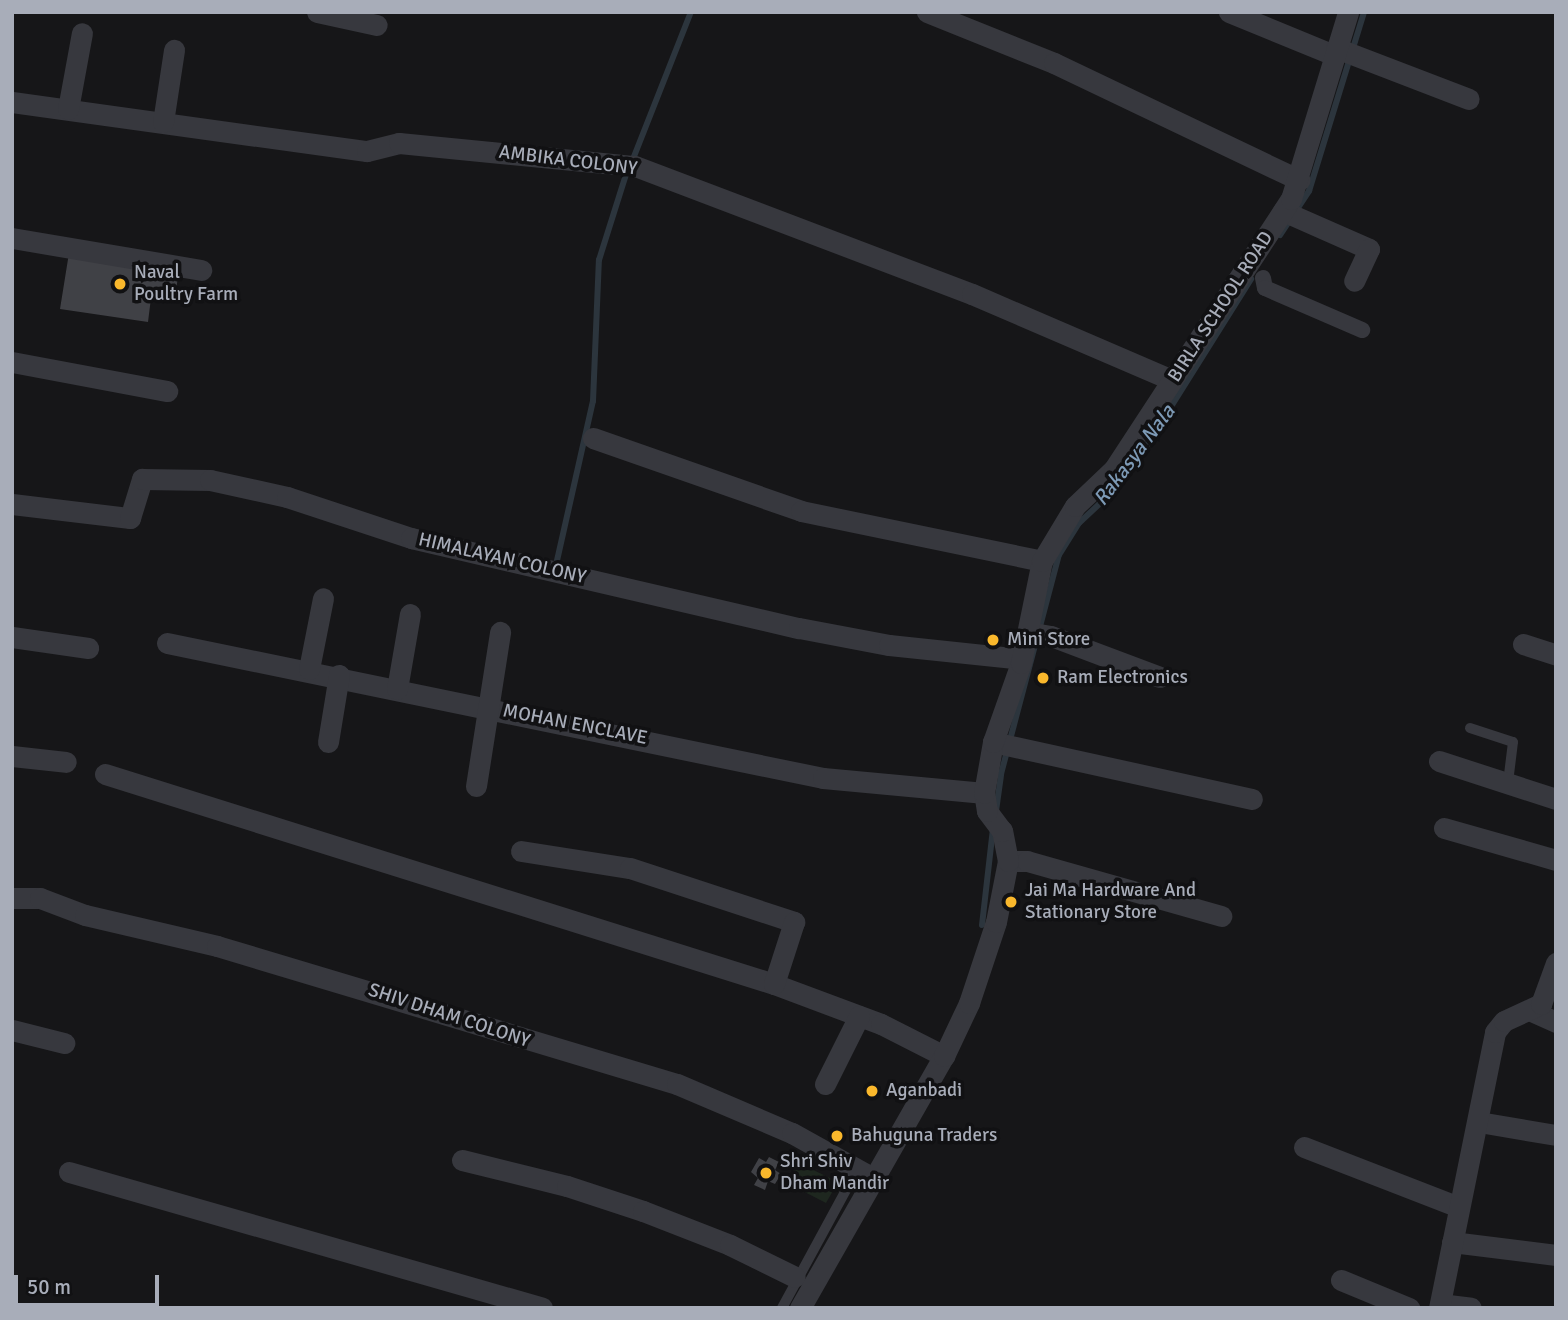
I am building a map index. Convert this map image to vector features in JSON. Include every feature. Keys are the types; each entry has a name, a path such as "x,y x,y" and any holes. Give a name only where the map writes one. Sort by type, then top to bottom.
{"street":[{"path":"317,12 377,26"},
{"path":"927,12 1054,63 1299,180"},
{"path":"1229,12 1469,99"},
{"name":"BIRLA SCHOOL ROAD","path":"986,802 1004,745 1023,659 1038,634 1042,561 1075,506 1114,469 1172,380 1292,215 1299,180 1344,53 1348,12"},
{"path":"68,109 82,33"},
{"path":"163,122 174,50"},
{"name":"AMBIKA COLONY","path":"12,102 367,151 399,143 635,166 972,295 1172,380"},
{"path":"1292,215 1369,249 1354,281"},
{"path":"12,238 201,270"},
{"path":"1263,278 1265,288 1362,330"},
{"path":"12,362 167,391"},
{"path":"593,438 802,511 1042,561"},
{"name":"HIMALAYAN COLONY","path":"12,504 130,518 142,480 210,480 287,497 411,538 799,628 889,645 1023,659"},
{"path":"309,668 323,598"},
{"path":"397,689 410,614"},
{"path":"476,786 500,632"},
{"path":"1038,634 1160,677"},
{"path":"12,637 88,648"},
{"name":"MOHAN ENCLAVE","path":"167,643 309,668 397,689 823,778 986,802"},
{"path":"1522,644 1556,655"},
{"path":"328,743 339,675"},
{"path":"1004,745 1252,799"},
{"path":"12,755 66,762"},
{"path":"1439,761 1556,799"},
{"path":"105,774 774,984 859,1016 944,1056"},
{"path":"800,1308 871,1177 944,1056 969,1003 996,922 1008,861 1002,831 986,802"},
{"path":"1444,828 1556,860"},
{"path":"521,851 630,868 794,922 774,984"},
{"path":"1008,861 1027,862 1221,916"},
{"name":"SHIV DHAM COLONY","path":"12,898 40,898 85,915 217,946 677,1084 792,1133 871,1177"},
{"path":"1471,1308 1440,1306 1495,1032 1504,1021 1541,1004 1549,992 1556,963"},
{"path":"1530,1010 1556,1022"},
{"path":"825,1084 859,1016"},
{"path":"12,1030 64,1043"},
{"path":"1479,1122 1556,1135"},
{"path":"1304,1147 1459,1207"},
{"path":"462,1160 567,1186 643,1211 795,1277"},
{"path":"69,1172 542,1308"},
{"path":"1452,1242 1556,1255"},
{"path":"1342,1280 1409,1308"}],"lane":[{"path":"1470,729 1513,742 1508,783"},
{"path":"782,1308 795,1277 850,1183 871,1177"}],"shaded area":[{"path":"797,1162 838,1182 826,1203 787,1183"}],"building":[{"name":"Naval Poultry Farm","path":"69,253 179,271 174,302 151,298 148,322 60,309"},
{"name":"Shri Shiv Dham Mandir","path":"769,1157 779,1162 775,1170 781,1174 775,1184 768,1181 765,1190 754,1185 758,1178 751,1172 759,1158 766,1162"}],"waterway":[{"path":"633,159 691,12"},
{"name":"Rakasya Nala","path":"1280,235 1309,191 1364,12"},
{"path":"556,565 593,401 599,260 627,171"},
{"name":"Rakasya Nala","path":"996,811 1001,774 1059,555 1079,523 1110,494 1147,445 1251,279"},
{"name":"Rakasya Nala","path":"982,925 993,829"}],"place":[{"name":"Naval Poultry Farm","path":"120,284"},
{"name":"Mini Store","path":"993,640"},
{"name":"Ram Electronics","path":"1043,678"},
{"name":"Jai Ma Hardware And Stationary Store","path":"1011,902"},
{"name":"Aganbadi","path":"872,1091"},
{"name":"Bahuguna Traders","path":"837,1136"},
{"name":"Shri Shiv Dham Mandir","path":"766,1173"}]}
